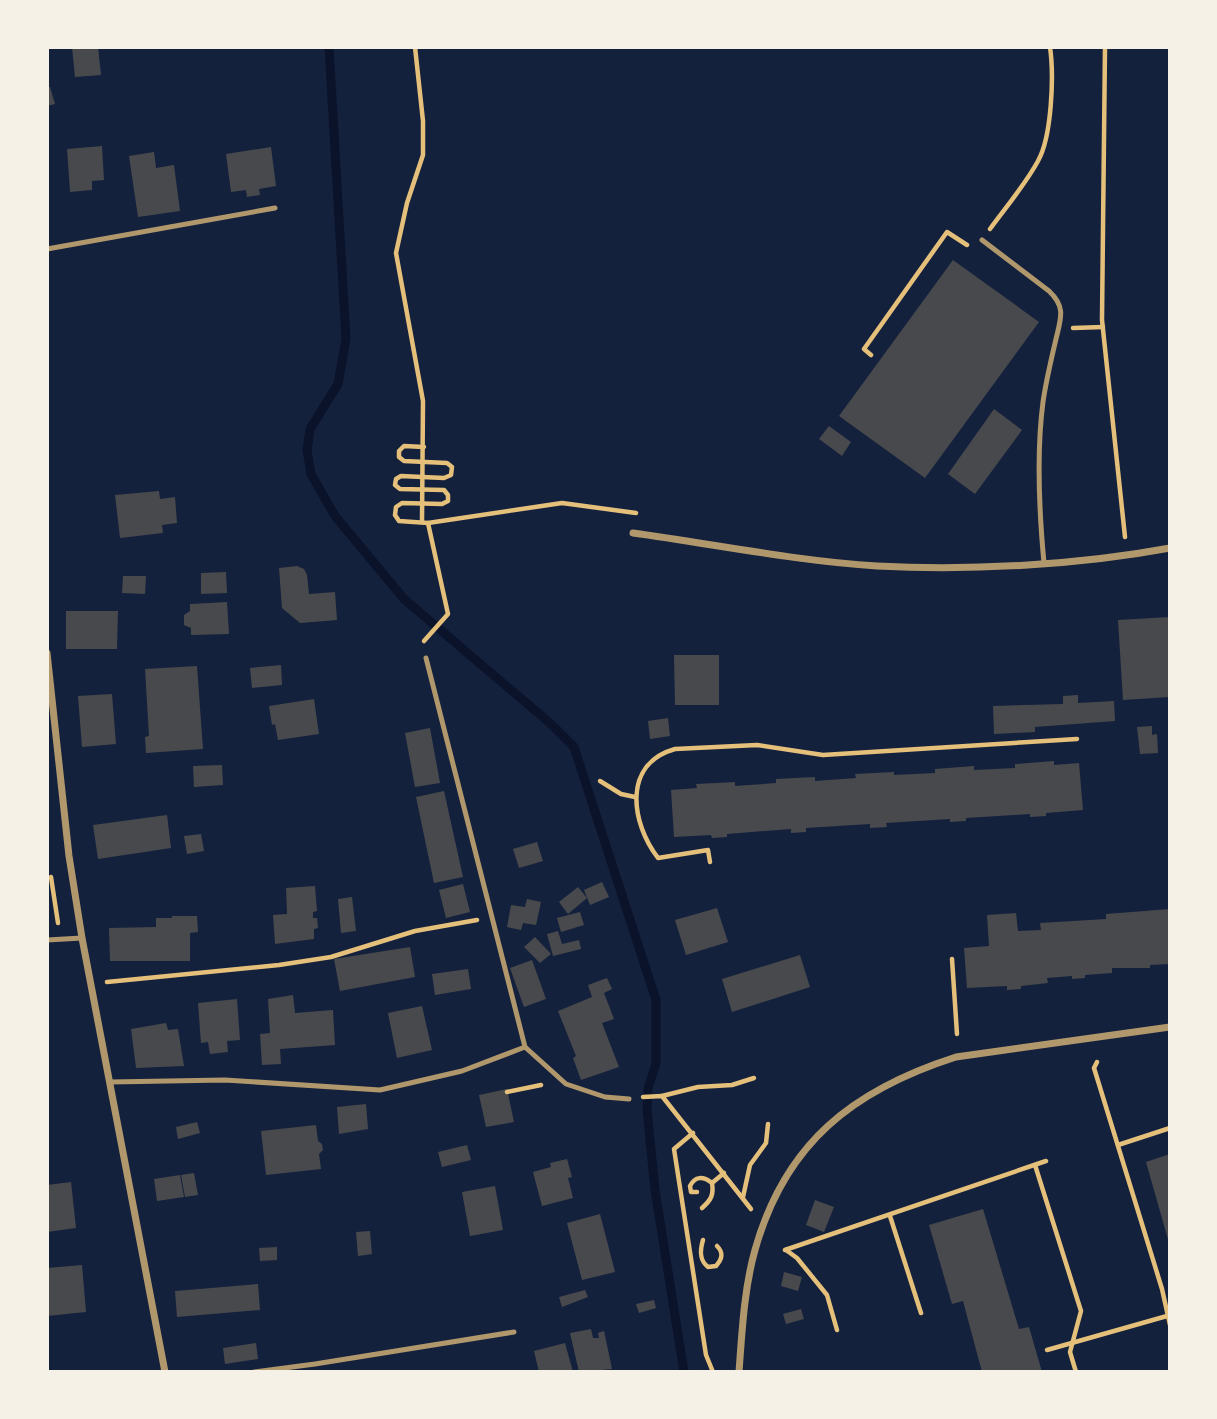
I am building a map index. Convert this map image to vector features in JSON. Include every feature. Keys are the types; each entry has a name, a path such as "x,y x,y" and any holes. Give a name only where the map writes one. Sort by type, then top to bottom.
{"street":[{"path":"634,533 875,565 933,567 1044,563 1127,556 1170,548"},
{"path":"47,653 69,856 82,937 165,1372"},
{"path":"739,1372 749,1280 766,1217 782,1183 804,1150 823,1129 867,1095 922,1068 956,1057 1170,1027"}],"lane":[{"path":"47,249 275,208"},
{"path":"982,240 1058,300 1061,307 1046,382 1040,436 1040,520 1044,563"},
{"path":"426,658 525,1047 566,1084 605,1097 629,1099"},
{"path":"47,940 82,937"},
{"path":"110,1082 225,1080 380,1090 462,1071 525,1047"},
{"path":"254,1372 514,1332"}],"path":[{"path":"415,47 423,121 423,155 407,203 396,253 423,401 422,522"},
{"path":"871,355 864,349 947,232 965,245 982,240 1039,159 1049,117 1053,69 1050,47"},
{"path":"1105,47 1103,327 1123,514"},
{"path":"1058,329 1103,327"},
{"path":"424,447 404,446 399,451 399,457 404,461 447,463 452,467 451,475 444,478 401,476 396,479 395,485 400,489 444,490 448,495 447,501 442,504 402,503 396,507 395,516 399,521 428,523 562,503 637,513 634,533"},
{"path":"423,643 448,614 428,523"},
{"path":"710,862 708,850 658,858 643,836 635,797 646,769 665,752 675,749 757,745 823,755 1077,739"},
{"path":"600,781 621,794 635,797"},
{"path":"51,875 50,889 60,939"},
{"path":"92,984 279,965 331,957 415,932 491,917"},
{"path":"952,959 957,1034"},
{"path":"1097,1062 1094,1068 1162,1289 1170,1325"},
{"path":"754,1077 733,1084 698,1087 660,1096 693,1133 754,1212"},
{"path":"507,1092 543,1085"},
{"path":"743,1197 750,1165 766,1143 768,1124"},
{"path":"1118,1145 1170,1128"},
{"path":"693,1133 674,1149 706,1355 713,1372"},
{"path":"837,1330 827,1295 797,1258 785,1250 1046,1161"},
{"path":"1035,1165 1081,1311 1070,1352 1076,1372"},
{"path":"712,1183 724,1173"},
{"path":"697,1192 691,1192 692,1181 706,1178 712,1183 710,1200 702,1208"},
{"path":"890,1216 921,1312"},
{"path":"703,1240 701,1257 708,1267 716,1266 721,1261 720,1249 717,1246"},
{"path":"1047,1350 1167,1316"}],"building":[{"path":"72,47 98,47 101,75 75,77"},
{"path":"47,87 50,87 55,104 47,106"},
{"path":"102,146 104,180 92,181 92,190 70,192 67,149"},
{"path":"271,147 276,186 259,189 260,195 247,197 246,190 231,192 226,154"},
{"path":"154,152 156,168 174,165 180,211 138,217 129,156"},
{"path":"953,260 1039,322 925,478 839,416"},
{"path":"994,409 1022,430 975,494 948,474"},
{"path":"829,426 851,442 842,456 819,439"},
{"path":"159,491 160,499 175,497 177,523 162,525 163,533 120,538 115,495"},
{"path":"297,566 304,569 307,575 309,594 335,592 337,620 300,623 282,608 279,568"},
{"path":"226,572 227,593 201,594 201,573"},
{"path":"123,576 146,576 145,594 122,593"},
{"path":"227,602 229,634 191,635 191,628 184,625 184,615 190,611 190,604"},
{"path":"66,611 118,611 117,649 66,649"},
{"path":"1170,617 1170,697 1123,700 1118,620"},
{"path":"674,655 719,655 719,705 675,705"},
{"path":"281,665 282,685 252,688 250,668"},
{"path":"197,666 203,749 146,753 145,737 149,736 145,669"},
{"path":"112,694 116,744 82,747 78,696"},
{"path":"1078,695 1078,703 1114,701 1115,721 1035,727 1035,732 994,734 993,706 1063,704 1063,696"},
{"path":"314,699 319,734 278,740 269,706"},
{"path":"668,718 670,736 650,739 648,721"},
{"path":"1152,726 1152,735 1157,734 1158,753 1140,754 1137,727"},
{"path":"430,728 440,783 415,787 405,733"},
{"path":"1054,761 1054,765 1079,763 1083,810 1046,813 1046,816 1030,817 1030,814 966,818 966,821 950,822 950,819 886,823 887,827 870,828 870,824 806,828 806,832 791,833 791,829 727,834 727,837 674,837 671,790 697,788 696,784 735,782 735,786 776,783 776,779 815,777 815,781 856,778 855,774 935,773 935,769 974,766 974,770 1015,768 1015,764"},
{"path":"222,765 223,785 194,787 193,766"},
{"path":"444,791 463,877 434,883 416,797"},
{"path":"167,815 171,848 98,859 93,825"},
{"path":"201,834 204,851 187,854 184,836"},
{"path":"537,842 543,861 519,868 513,849"},
{"path":"602,882 609,897 590,905 584,890"},
{"path":"463,884 470,912 446,918 439,890"},
{"path":"315,886 317,911 313,912 313,918 317,918 318,928 314,929 314,939 275,944 273,915 287,914 286,888"},
{"path":"578,887 587,898 568,914 559,902"},
{"path":"352,897 356,931 341,933 338,899"},
{"path":"527,899 541,902 536,925 523,923 521,930 507,927 511,905 525,907"},
{"path":"717,908 728,942 686,955 675,920"},
{"path":"1170,909 1170,964 1150,965 1150,968 1112,968 1112,973 1085,975 1085,978 1047,978 1048,983 1021,986 1021,989 1007,990 1007,986 967,988 964,948 989,946 987,915 1016,913 1018,931 1041,930 1040,923 1106,919 1106,914"},
{"path":"580,912 584,925 561,932 557,918"},
{"path":"197,916 198,932 190,933 190,961 110,961 109,928 156,927 156,918"},
{"path":"558,931 562,944 579,940 581,949 553,956 547,934"},
{"path":"535,937 551,954 540,963 524,947"},
{"path":"410,947 415,977 340,991 334,959"},
{"path":"800,955 810,987 732,1012 722,979"},
{"path":"532,960 546,999 524,1007 510,968"},
{"path":"468,969 471,989 435,995 432,974"},
{"path":"607,978 612,989 604,993 614,1019 602,1023 619,1067 581,1080 573,1058 576,1056 558,1011 592,997 588,985"},
{"path":"293,995 295,1013 333,1010 335,1045 280,1049 281,1064 262,1065 260,1034 270,1033 268,999"},
{"path":"237,999 240,1040 227,1041 228,1052 210,1054 208,1042 201,1043 198,1003"},
{"path":"422,1006 432,1050 397,1058 388,1013"},
{"path":"166,1023 168,1030 178,1029 184,1066 136,1068 131,1029"},
{"path":"507,1089 514,1122 486,1127 479,1095"},
{"path":"366,1104 368,1129 339,1134 337,1107"},
{"path":"197,1122 200,1133 178,1139 176,1127"},
{"path":"316,1125 318,1141 323,1150 319,1154 321,1169 266,1175 261,1131"},
{"path":"467,1145 471,1160 442,1167 438,1152"},
{"path":"1170,1154 1170,1243 1169,1243 1146,1162"},
{"path":"567,1159 572,1177 568,1178 573,1198 542,1206 533,1172 551,1167 550,1163"},
{"path":"194,1173 198,1195 185,1197 181,1175"},
{"path":"180,1175 184,1197 157,1201 154,1179"},
{"path":"71,1182 76,1228 47,1232 47,1185"},
{"path":"495,1186 503,1230 470,1236 462,1192"},
{"path":"815,1200 834,1207 824,1232 806,1225"},
{"path":"983,1209 1019,1329 1029,1327 1042,1372 982,1372 963,1301 952,1304 929,1225"},
{"path":"600,1214 615,1272 582,1280 567,1223"},
{"path":"370,1231 372,1254 358,1256 356,1232"},
{"path":"277,1247 277,1260 260,1261 259,1248"},
{"path":"82,1265 86,1312 47,1316 47,1268"},
{"path":"784,1272 802,1277 798,1291 781,1286"},
{"path":"258,1284 260,1310 177,1317 175,1291"},
{"path":"585,1290 588,1297 562,1307 559,1297"},
{"path":"654,1300 656,1308 639,1313 636,1304"},
{"path":"801,1309 804,1319 786,1324 783,1314"},
{"path":"591,1329 593,1338 599,1338 598,1333 604,1331 612,1369 579,1372 570,1333"},
{"path":"256,1343 258,1359 225,1364 223,1348"},
{"path":"565,1343 573,1372 539,1372 534,1351"}],"waterway":[{"path":"329,47 346,339 338,384 310,429 307,450 311,474 335,516 404,599 551,724 574,747 656,1000 656,1063 648,1089 647,1109 655,1190 684,1372"}]}
